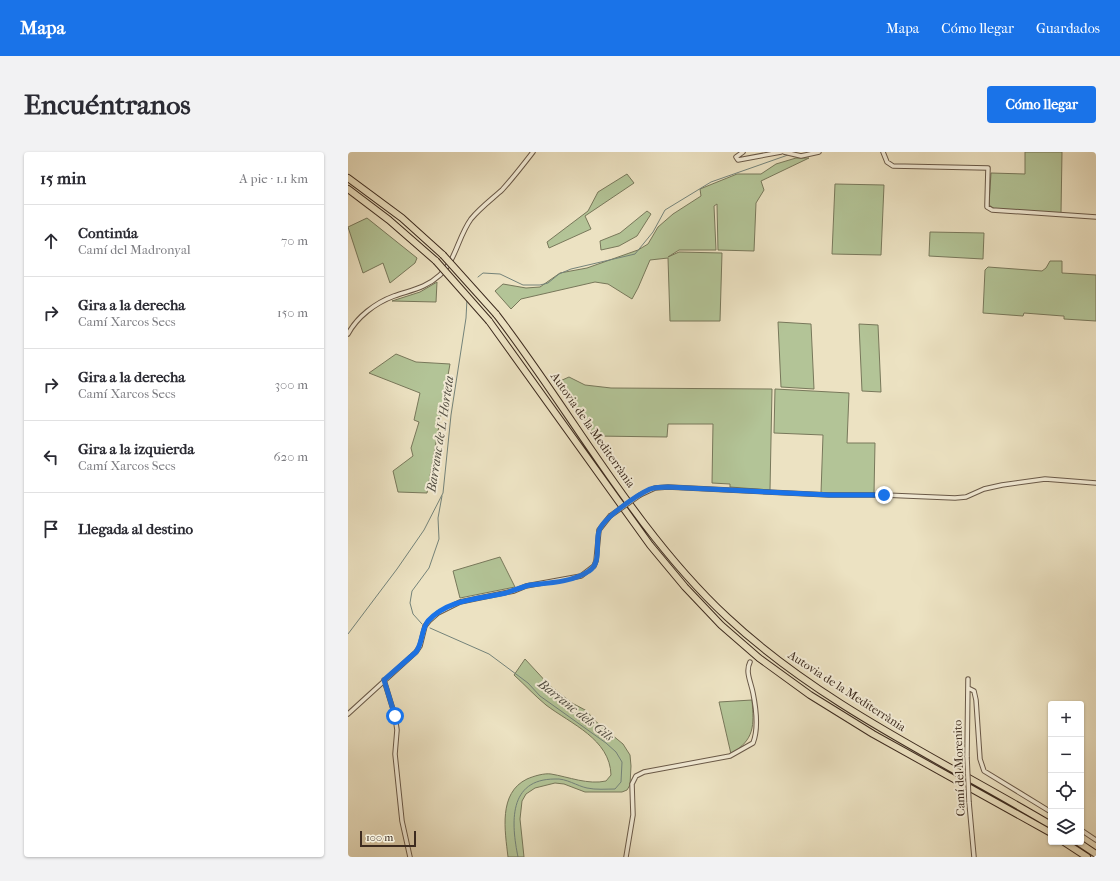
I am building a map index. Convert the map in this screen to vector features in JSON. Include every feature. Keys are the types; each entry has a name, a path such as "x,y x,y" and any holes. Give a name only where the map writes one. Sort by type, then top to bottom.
{"highway":[{"name":"Autovia de la Mediterrània","path":"348,178 402,218 443,255 496,314 520,344 650,530 690,579 726,617 765,650 815,686 876,724 1048,823"},
{"name":"Autovia de la Mediterrània","path":"348,189 389,220 436,261 489,321 650,545 685,587 721,625 760,658 810,695 873,734 995,800 1048,832"},
{"path":"1069,845 1087,857"},
{"path":"1082,845 1096,854"}],"street":[{"path":"348,334 354,324 369,310 393,296 419,289 440,274 450,264 464,230 472,218 508,183 533,152"},
{"path":"743,152 736,157 738,160 781,152"},
{"path":"784,152 801,156 819,152"},
{"path":"883,152 887,162 893,166 988,168 986,204 992,210 1096,217"},
{"path":"348,714 416,652 420,646 424,626 429,621 460,602 514,591 526,586 575,577 592,570 596,561 599,530 602,524 610,516 640,495 654,488 668,487 830,495 961,498 1002,485 1044,479 1096,483"},
{"path":"626,857 634,815 632,784 636,776 644,772 730,756 753,743 756,721 753,693 748,670 750,662"},
{"name":"Camí del Morenito","path":"968,679 967,757 974,857"},
{"path":"384,680 395,716 397,730 395,754 402,821 410,857"},
{"path":"968,688 974,692 976,700 980,759 984,771 1048,810"},
{"path":"1084,832 1096,840"}],"green space":[{"path":"1025,152 1062,152 1061,213 995,209 989,205 991,173 1025,174"},
{"path":"796,158 809,158 761,181 764,190 756,203 754,251 718,250 717,204 714,206 716,250 679,250 668,257 679,252 722,253 720,321 670,321 668,258 650,260 632,299 608,284 595,282 521,299 511,309 495,291 503,284 526,288 540,287 560,273 587,268 638,250 648,244 658,227 673,214 701,196 700,189 737,174 761,174 776,164"},
{"path":"627,174 634,183 585,216 591,229 549,248 547,242 588,211 598,192"},
{"path":"835,184 884,185 881,255 832,254"},
{"path":"647,211 651,214 637,236 619,246 601,250 600,241 620,233"},
{"path":"367,218 417,258 415,263 390,283 383,263 363,273 348,227"},
{"path":"930,232 984,233 983,259 929,256"},
{"path":"1050,261 1062,261 1062,273 1096,275 1096,321 1064,319 1064,316 1024,313 1023,316 983,313 985,270 988,267 1042,271 1046,268"},
{"path":"437,282 436,302 392,301 420,292"},
{"path":"778,322 811,324 814,389 781,387"},
{"path":"859,324 878,325 881,392 862,391"},
{"path":"396,354 416,362 450,364 427,493 398,492 393,471 413,456 411,448 419,422 414,420 420,393 369,373"},
{"path":"569,377 585,385 611,388 772,389 770,490 730,487 730,484 712,483 713,424 668,424 667,437 595,436 560,381"},
{"path":"775,389 849,393 847,443 875,443 874,493 821,493 823,435 774,433"},
{"path":"500,557 515,587 460,598 453,571"},
{"path":"525,659 549,685 572,703 587,711 594,720 623,744 630,755 630,785 627,790 622,792 585,792 564,784 555,783 535,788 526,794 522,801 520,819 524,857 508,857 505,825 507,803 511,793 518,785 527,779 545,774 592,782 606,781 611,775 609,762 597,742 577,726 546,705 514,675"},
{"path":"752,700 753,725 749,737 745,743 731,754 719,702"}],"waterway":[{"path":"478,277 483,273 500,274 523,285 540,285 548,283 559,274 571,269 635,254 653,232 665,210 711,182 788,155"},
{"name":"Barranc de L' Horteta","path":"348,634 397,569 424,530 443,493 451,415 466,318 467,299"},
{"name":"Barranc dels Gils","path":"422,624 413,614 410,603 412,591 429,568 439,539 438,518 442,496"},
{"name":"Barranc dels Gils","path":"430,628 489,654 528,683 540,696 606,743 616,752 622,762 621,782 615,789 590,789 559,779 540,781 528,786 516,805 514,817 514,830 518,857"}],"route":[{"path":"395,716 384,680 416,652 422,640 424,626 432,618 464,600 514,591 526,586 569,579 581,576 592,570 596,561 597,538 602,524 610,516 649,490 668,487 847,496 884,495"}]}
